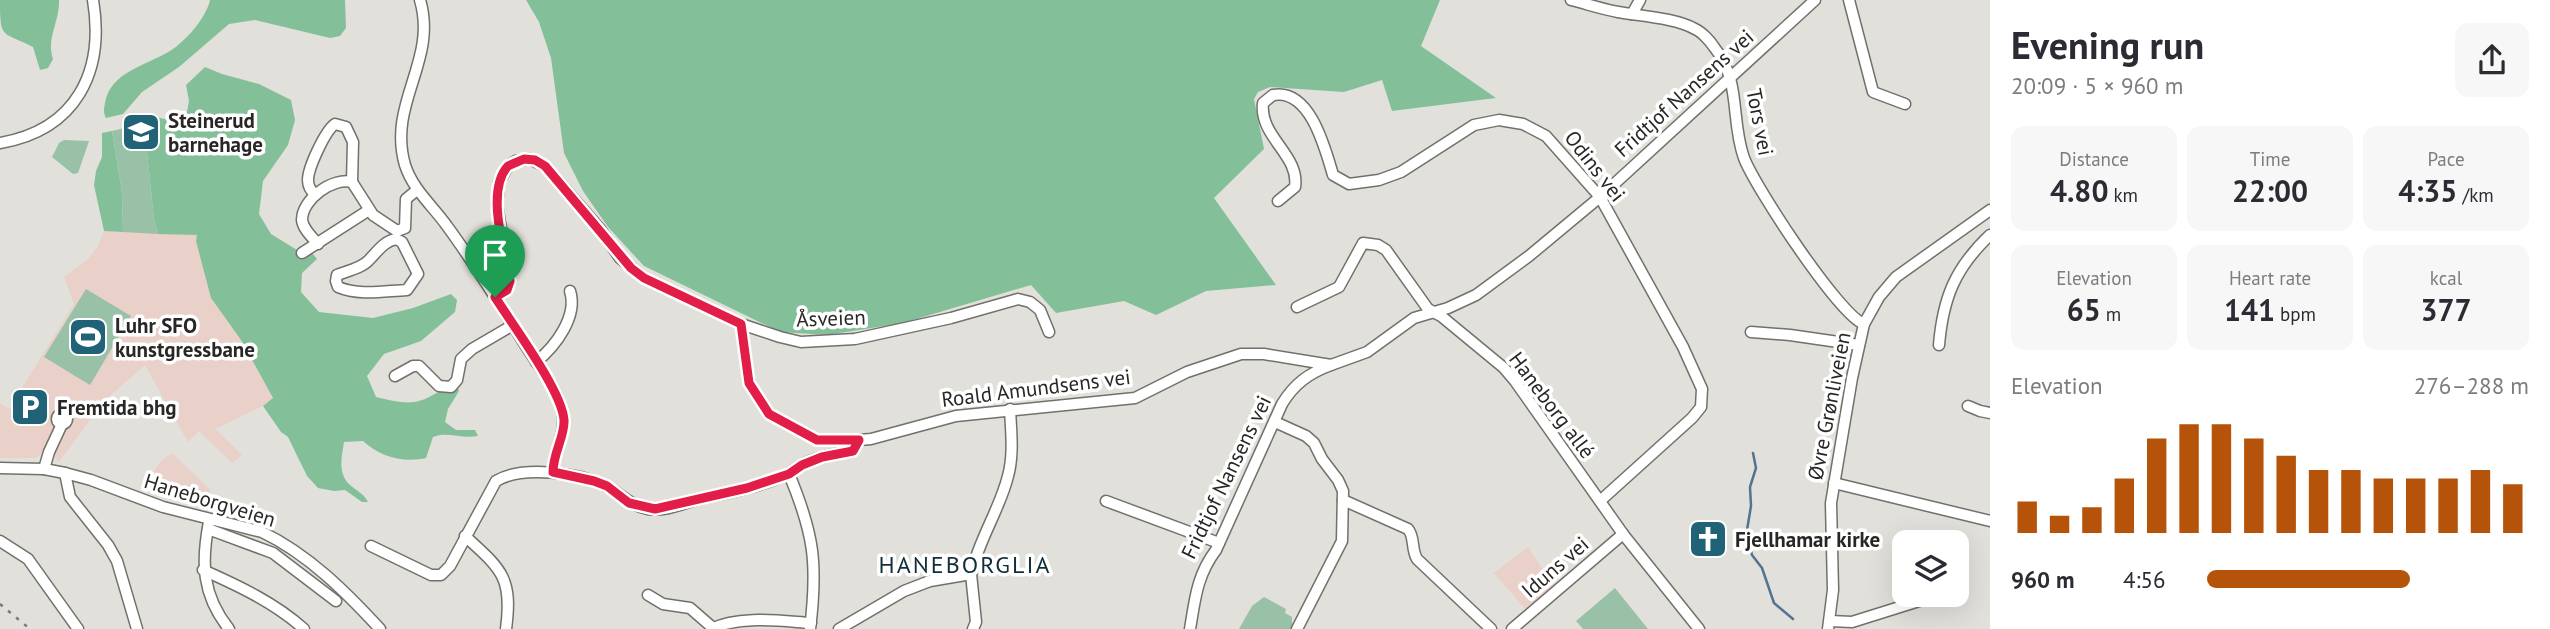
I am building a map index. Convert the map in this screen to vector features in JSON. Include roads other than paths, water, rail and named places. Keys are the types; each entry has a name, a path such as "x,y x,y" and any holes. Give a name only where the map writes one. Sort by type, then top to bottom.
{"street":[{"path":"0,143 28,136 50,125 80,94 90,75 96,47 93,0"},
{"path":"420,0 424,20 423,44 404,104 400,136 406,168 417,190 449,229 495,297 558,399 564,416 563,431 553,458 553,472"},
{"name":"Tors vei","path":"1572,0 1697,29 1724,59 1731,76 1740,140 1752,175 1819,275 1849,314 1864,324"},
{"path":"1632,14 1640,0"},
{"name":"Fridtjof Nansens vei","path":"1190,629 1198,581 1219,543 1291,388 1314,372 1367,352 1414,317 1448,308 1476,295 1497,281 1600,197 1815,0"},
{"path":"1849,0 1872,92 1905,104"},
{"name":"Odins vei","path":"1278,201 1295,187 1296,177 1289,160 1269,130 1263,110 1266,99 1279,94 1292,97 1301,104 1317,128 1333,176 1349,184 1379,180 1401,173 1474,125 1499,120 1523,124 1546,136 1600,197 1683,347 1698,377 1703,398 1701,407 1692,418 1600,501"},
{"path":"315,195 309,188 310,171 326,134 335,124 346,127 353,142 352,182 369,210 397,235 418,274 407,290 364,292 338,287 336,281 337,275 368,261 389,240 397,235 405,228 406,199 417,190"},
{"name":"Åsveien","path":"495,297 507,290 510,281 497,205 499,183 508,166 516,161 530,159 545,166 631,268 644,278 741,324 801,342 855,339 951,318 1018,299 1030,302 1040,310 1049,332"},
{"path":"317,244 302,220 305,207 315,195 336,183 346,180 352,182"},
{"path":"302,253 369,210"},
{"name":"Øvre Grønliveien","path":"1828,626 1833,590 1830,513 1864,324 1879,297 1896,277 1990,210"},
{"path":"1939,345 1944,306 1952,284 1971,253 1990,235"},
{"name":"Haneborg allé","path":"1297,307 1339,288 1359,248 1366,242 1378,245 1393,257 1428,309 1441,316 1504,368 1623,534 1699,629"},
{"path":"536,362 554,345 570,315 573,304 570,291"},
{"path":"741,324 749,383 769,414 817,440 859,440"},
{"path":"395,376 413,366 419,366 439,386 451,387 457,380 461,359 472,349 513,325"},
{"path":"1751,332 1859,345"},
{"name":"Roald Amundsens vei","path":"465,536 496,481 509,475 553,472 594,481 607,486 629,503 655,509 747,488 789,474 822,457 853,451 859,440 956,416 1135,398 1187,372 1241,354 1264,354 1329,365"},
{"path":"1968,406 1990,412"},
{"path":"973,629 976,622 971,574 976,554 1008,477 1012,453 1010,410"},
{"path":"1275,422 1306,436 1314,443 1322,459 1342,485 1342,541 1297,629"},
{"path":"44,469 48,452 62,424"},
{"name":"Haneborgveien","path":"0,468 44,469 65,473 209,524 248,528 275,538 315,566 380,629"},
{"path":"65,473 70,497 108,545 117,561 137,629"},
{"path":"648,595 663,604 690,608 712,628 759,621 810,626 814,593 813,552 808,527 789,474"},
{"path":"1834,484 1990,522"},
{"path":"1106,500 1219,543"},
{"path":"1343,500 1408,529 1413,536 1413,552 1417,559 1491,629"},
{"path":"229,629 211,598 203,570 203,551 209,524 273,553 336,601"},
{"name":"Iduns vei","path":"1512,629 1623,534"},
{"path":"371,546 438,576 450,566 465,536 489,559 506,582 506,629"},
{"path":"0,541 28,559 78,629"},
{"path":"203,570 245,589 291,617 304,629"},
{"path":"839,629 904,591 930,581 971,574"},
{"path":"1828,626 1852,622 1900,607"}],"waterway":[{"path":"1753,453 1756,468 1750,487 1751,506 1747,530 1749,543 1752,555 1762,568 1774,603 1793,619"}],"railway":[{"path":"0,604 30,629"}],"place":[{"name":"Steinerud barnehage","path":"141,132"},
{"name":"Luhr SFO kunstgressbane","path":"88,337"},
{"name":"Fremtida bhg","path":"30,407"},
{"name":"Fjellhamar kirke","path":"1708,539"}],"district":[{"name":"HANEBORGLIA","path":"965,564"}]}
